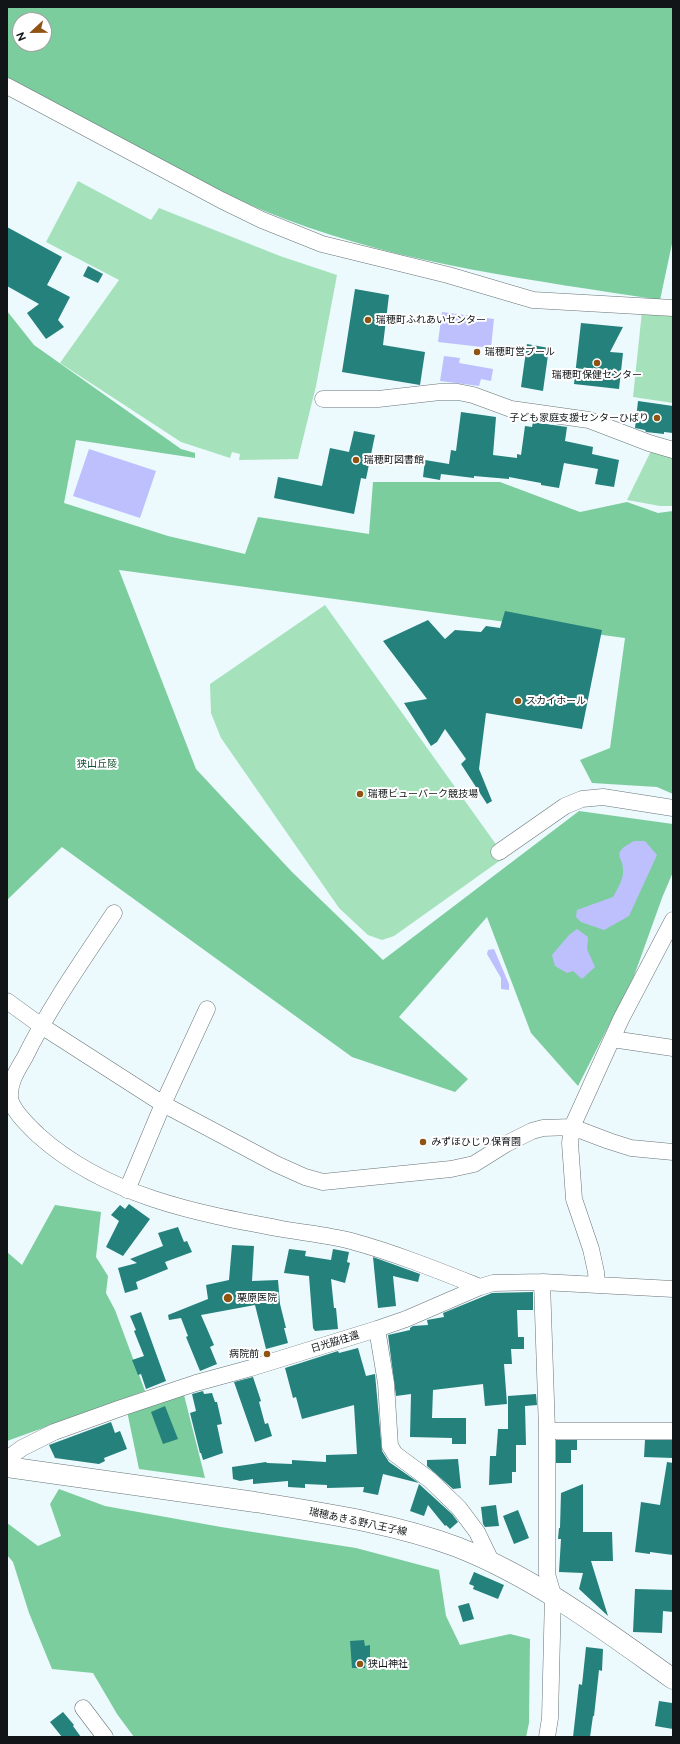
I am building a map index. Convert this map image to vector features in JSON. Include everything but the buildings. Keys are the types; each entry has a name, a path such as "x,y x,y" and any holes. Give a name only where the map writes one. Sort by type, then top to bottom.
{"main road":[{"name":"瑞穂あきる野八王子線","path":"7,1467 330,1514 420,1536 457,1547 553,1595 673,1678"}],"street":[{"path":"7,86 220,200 262,220 322,244 448,275 533,300 673,308"},
{"path":"323,399 378,399 440,392 458,392 473,395 511,409 589,420 649,443 673,450"},
{"path":"499,852 565,806 582,799 603,797 673,808"},
{"path":"114,913 40,1025 11,1085 10,1100 24,1122 47,1143 72,1161 127,1190 181,1208 350,1241 405,1258 480,1287"},
{"path":"598,1285 591,1249 574,1199 570,1143 572,1127 612,1039 673,920"},
{"path":"7,1001 40,1025 163,1104 276,1164 305,1177 323,1182 451,1169 474,1164 506,1144 532,1131 543,1128 572,1127 631,1148 673,1152"},
{"path":"127,1190 163,1104 207,1009"},
{"path":"612,1039 673,1048"},
{"path":"542,1282 547,1431 547,1574 553,1595 550,1718 547,1737"},
{"name":"日光脇往還","path":"7,1459 22,1448 54,1432 196,1383 377,1329 406,1319 480,1287 493,1284 542,1282 673,1289"},
{"path":"377,1329 386,1383 390,1446 395,1454 430,1480 459,1508 477,1532 492,1564"},
{"path":"547,1431 673,1431"},
{"path":"83,1708 105,1737"}],"green space":[{"path":"7,7 673,7 673,239 660,300 518,278 423,260 330,235 285,219 252,205 219,190 7,79"},
{"path":"78,181 151,220 159,208 280,256 337,275 316,386 298,459 239,460 240,454 232,452 230,458 181,442 60,363 119,280 46,242"},
{"name":"狭山丘陵","path":"7,311 34,345 181,449 195,453 195,458 76,440 64,503 168,536 245,554 258,517 369,534 373,482 500,482 580,512 627,502 658,513 673,511 673,794 657,787 592,783 580,760 610,748 625,638 119,570 196,769 292,872 383,960 579,811 673,824 673,872 634,976 578,1086 531,1033 487,917 399,1017 468,1079 455,1092 352,1057 62,847 7,900"},
{"path":"642,311 673,313 673,403 633,397"},
{"path":"651,451 673,457 673,506 660,506 627,500"},
{"name":"瑞穂ビューパーク競技場","path":"325,605 505,857 394,936 382,940 368,935 339,908 221,738 211,713 210,684"},
{"path":"55,1205 101,1212 96,1257 108,1276 106,1293 115,1310 145,1391 7,1441 7,1252 22,1265"},
{"path":"184,1395 205,1478 139,1469 127,1411"},
{"path":"59,1489 105,1506 221,1527 356,1548 439,1570 446,1616 460,1645 510,1634 530,1639 529,1723 526,1737 134,1737 117,1714 93,1673 52,1669 29,1613 13,1562 7,1555 7,1523 38,1546 61,1536 50,1504"}],"water":[{"path":"442,312 494,319 491,348 438,342"},
{"path":"444,356 460,358 459,363 493,369 491,381 481,379 479,386 440,381"},
{"path":"89,449 156,471 140,518 73,496"},
{"path":"634,841 645,841 657,855 629,916 604,930 581,922 576,917 577,910 613,897 623,874 620,853 622,849"},
{"path":"577,929 588,937 587,949 595,967 582,979 573,971 567,973 555,966 552,955 569,935"},
{"path":"494,949 509,984 509,990 501,989 501,978 487,954 488,950"}],"place":[{"name":"瑞穂町ふれあいセンター","path":"368,320"},
{"name":"瑞穂町営プール","path":"477,352"},
{"name":"瑞穂町保健センター","path":"597,363"},
{"name":"子ども家庭支援センターひばり","path":"657,418"},
{"name":"瑞穂町図書館","path":"356,460"},
{"name":"スカイホール","path":"518,701"},
{"name":"瑞穂ビューパーク競技場","path":"360,794"},
{"name":"みずほひじり保育園","path":"423,1142"},
{"name":"栗原医院","path":"228,1298"},
{"name":"病院前","path":"267,1354"},
{"name":"狭山神社","path":"360,1664"}]}
